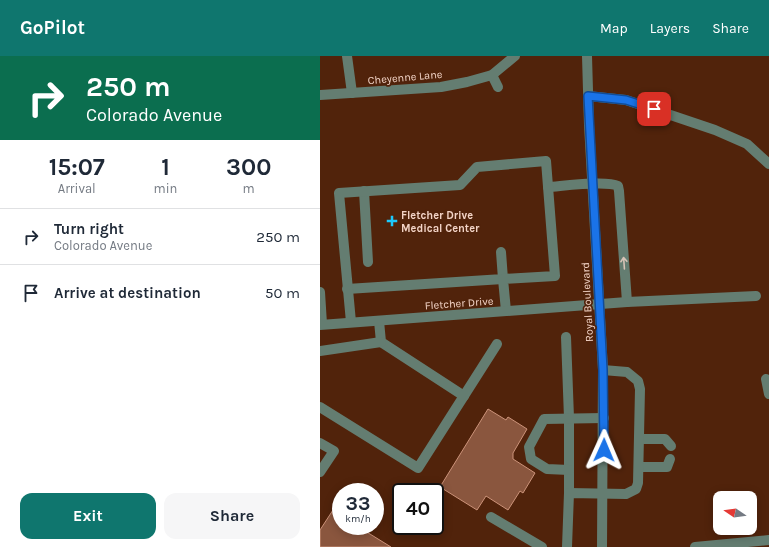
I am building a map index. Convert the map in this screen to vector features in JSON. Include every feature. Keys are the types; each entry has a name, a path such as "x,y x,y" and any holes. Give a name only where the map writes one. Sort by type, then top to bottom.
{"street":[{"path":"348,56 352,93"},
{"name":"Cheyenne Lane","path":"320,95 441,87 492,75 515,56"},
{"name":"Royal Boulevard","path":"588,56 588,96 592,184 603,370 604,418 602,547"},
{"path":"492,75 498,87"},
{"path":"588,96 626,100 715,130 747,144 769,164"},
{"path":"347,289 555,276 546,161 477,167 460,185 339,193 347,289 351,322"},
{"path":"548,187 592,184 614,184 618,186 620,191 627,302"},
{"path":"364,192 368,262"},
{"path":"501,252 506,311"},
{"path":"320,292 321,325"},
{"name":"Fletcher Drive","path":"321,325 627,302 756,296"},
{"path":"379,321 381,342"},
{"path":"566,337 569,418 567,547"},
{"path":"320,351 381,342 464,396"},
{"path":"320,407 418,468 497,344"},
{"path":"569,493 630,493 636,489 638,483 640,389 638,381 628,372 603,370"},
{"path":"766,379 769,394"},
{"path":"569,470 547,469 531,459 529,448 544,419 604,418"},
{"path":"639,439 665,439 671,446"},
{"path":"320,442 334,451 320,472"},
{"path":"639,467 667,467 670,460"},
{"path":"492,517 542,547"},
{"path":"695,547 769,540"}],"building":[{"path":"488,409 506,420 508,417 527,429 513,453 513,459 535,473 523,493 520,491 508,510 486,496 477,510 444,489 444,483 442,483"},
{"path":"332,512 332,535 372,535 391,547 320,547 320,530"}],"place":[{"name":"Fletcher Drive Medical Center","path":"392,221"}],"route":[{"path":"604,450 603,370 588,125 588,96 609,97 626,100 654,109"}]}
